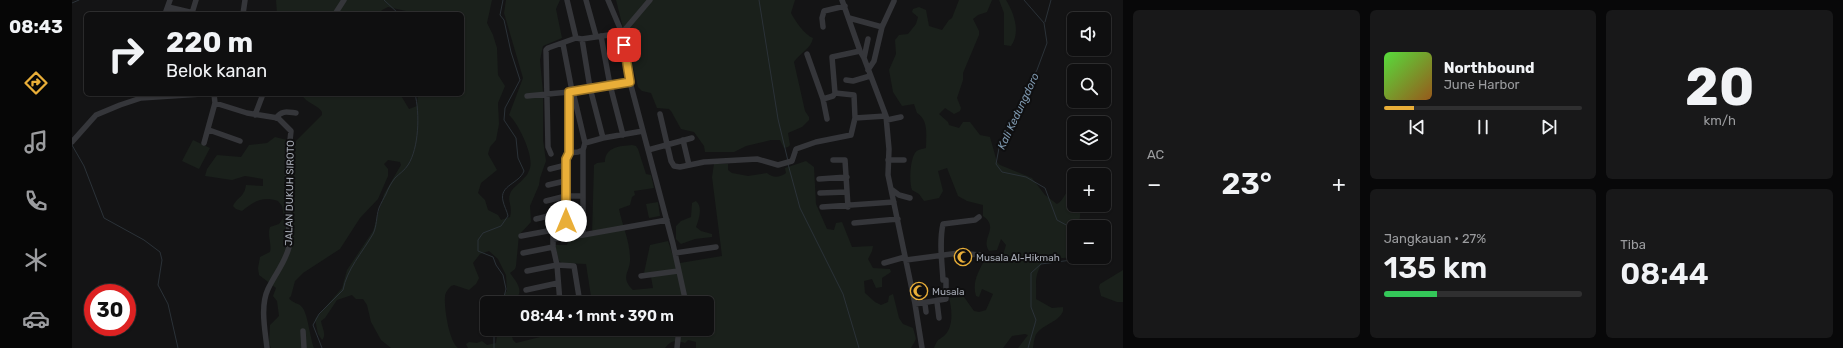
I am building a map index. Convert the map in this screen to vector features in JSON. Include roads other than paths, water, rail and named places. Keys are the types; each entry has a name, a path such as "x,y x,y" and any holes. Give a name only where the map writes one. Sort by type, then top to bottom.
{"street":[{"path":"166,12 170,0"},
{"path":"195,12 196,0"},
{"path":"243,12 244,0"},
{"path":"336,12 344,0"},
{"path":"567,0 579,39 603,138"},
{"path":"586,0 598,36 623,135"},
{"path":"608,0 622,33 630,82 667,220 684,296"},
{"path":"551,154 548,147 546,50 548,48 579,39 622,33 650,0"},
{"path":"842,0 860,52 864,58 887,118 889,138 888,160 891,189 915,304 922,348"},
{"path":"846,80 853,81 869,73 874,61 882,27 894,1"},
{"path":"823,27 822,18 824,11 845,6"},
{"path":"168,7 190,12"},
{"path":"849,18 882,27"},
{"path":"864,58 868,39"},
{"path":"563,44 572,92 585,143 583,150 583,235"},
{"path":"836,93 832,57 860,52"},
{"path":"807,54 823,99 827,119"},
{"path":"527,96 572,92 630,82"},
{"path":"567,238 565,181 567,155 569,153 572,92"},
{"path":"660,114 672,164 676,167 704,162 757,159 774,165 792,161 796,149 816,142 851,135 855,118 854,95 836,93 833,96 823,99"},
{"path":"73,141 96,115 141,98 172,96"},
{"path":"204,143 209,130 215,103 214,96"},
{"path":"256,115 262,96"},
{"path":"215,103 256,115 276,118 280,112 284,111 296,113"},
{"name":"JALAN DUKUH SIROTO","path":"267,348 264,311 268,290 287,257 289,247 288,181 291,131 276,118"},
{"path":"855,118 901,118"},
{"path":"209,130 240,141"},
{"path":"585,143 603,138 644,131"},
{"path":"648,150 692,138"},
{"path":"684,140 688,165"},
{"path":"569,153 583,150"},
{"path":"833,160 845,160 848,207"},
{"path":"888,160 904,160"},
{"path":"550,168 566,165"},
{"path":"818,179 847,177"},
{"path":"548,185 565,181"},
{"path":"891,189 899,195 910,198"},
{"path":"820,193 847,192"},
{"path":"546,200 566,196 583,196"},
{"path":"822,207 848,207 894,202"},
{"path":"536,219 565,212"},
{"path":"915,304 937,302 945,300 947,297 946,280 943,280 943,224 975,220 979,217"},
{"path":"854,223 898,219"},
{"path":"553,239 567,238 667,220"},
{"path":"521,236 566,227"},
{"path":"553,230 553,247 559,296"},
{"path":"523,253 553,247"},
{"path":"675,253 716,247"},
{"path":"884,263 906,258 959,253 980,255"},
{"path":"527,271 556,265 572,265 575,268 579,296"},
{"path":"641,276 678,271"},
{"path":"526,290 558,283"},
{"path":"937,302 939,318"},
{"path":"925,304 926,312"},
{"path":"303,331 304,348"},
{"path":"677,348 678,336"}],"waterway":[{"path":"72,3 79,0"},
{"path":"384,0 397,12"},
{"path":"503,0 500,15 504,20 511,52 520,80 505,108 504,120 516,138 518,158 524,171 518,179 504,191 503,201 508,216 501,226 483,233 478,240 478,251 493,257 496,265 503,275 506,289 504,296"},
{"path":"759,0 778,119 788,161"},
{"name":"Kali Kedungdoro","path":"1024,0 1044,23 1047,43 1037,70 1023,95 999,148 996,164 1002,172 1026,177 1045,188 1057,220 1067,225"},
{"path":"1045,22 1051,0"},
{"path":"322,348 313,325 319,314 343,290 351,268 373,234 379,208 392,182 407,167 412,158 418,130 418,111 416,96"},
{"path":"72,145 84,166 104,218 144,240 160,252 162,260 158,285 168,304 178,348"},
{"path":"788,164 800,208 843,294 859,348"},
{"name":"Kali Kedungdoro","path":"1028,348 1036,320 1031,307 1031,273 1041,264 1067,261"},
{"path":"494,336 494,348"}],"place":[{"name":"Musala Al-Hikmah","path":"963,257"},
{"name":"Musala","path":"919,291"}]}
